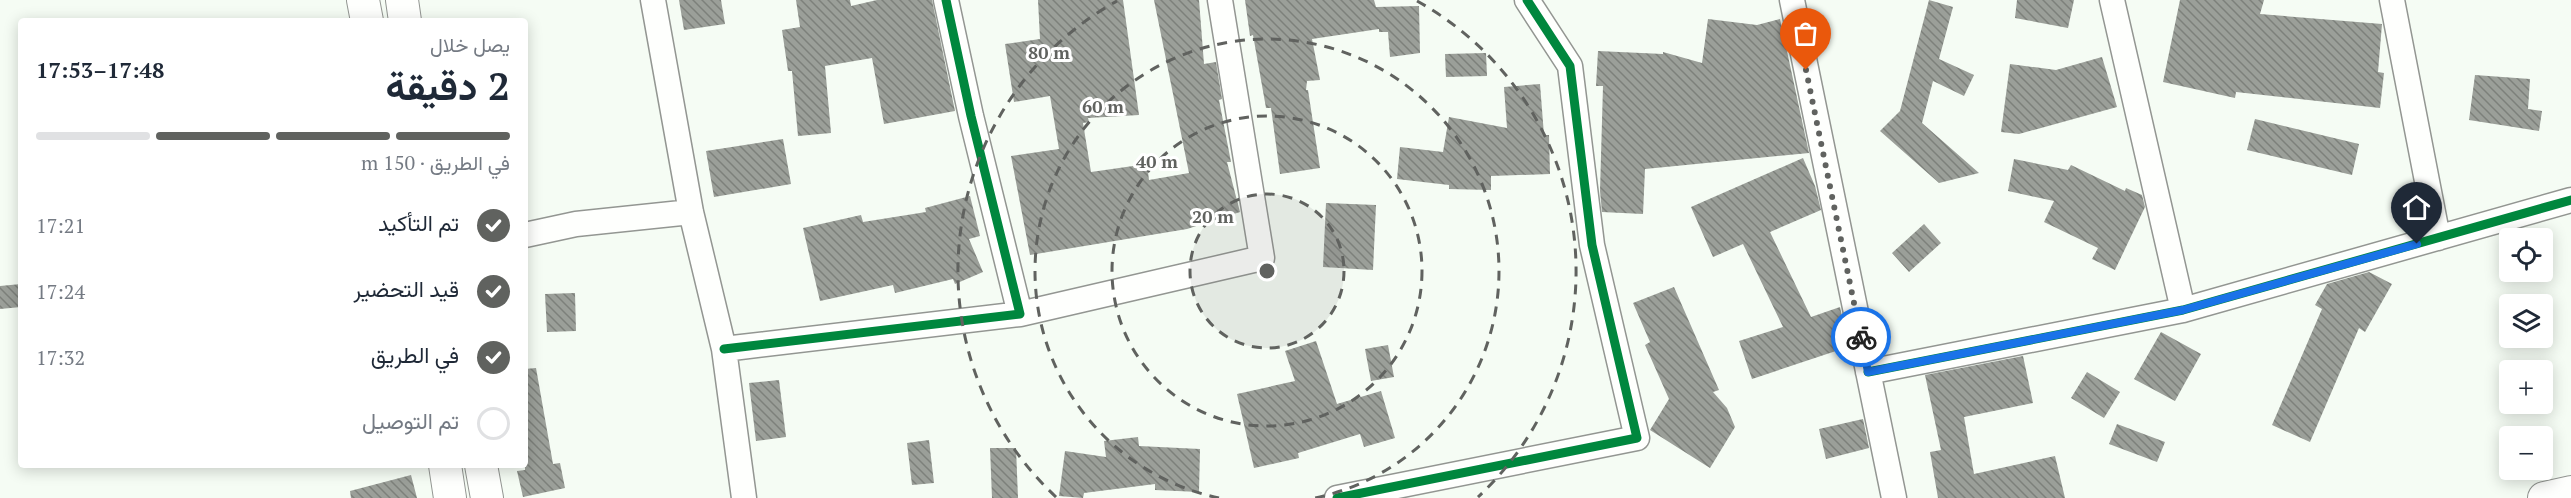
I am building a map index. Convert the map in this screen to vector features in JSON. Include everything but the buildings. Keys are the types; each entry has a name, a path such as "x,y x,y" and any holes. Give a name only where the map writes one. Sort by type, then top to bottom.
{"street":[{"path":"363,0 366,18"},
{"path":"402,0 405,18"},
{"path":"653,0 691,212 724,349 744,498"},
{"path":"946,0 971,116 1020,314"},
{"path":"724,349 1020,314 1262,258 1220,0"},
{"path":"1337,498 1636,438 1592,245 1570,66 1527,0"},
{"path":"1792,0 1894,498"},
{"path":"2112,0 2183,310"},
{"path":"2392,0 2438,238"},
{"path":"1868,372 2183,310 2571,200"},
{"path":"528,234 576,224 691,212"},
{"path":"445,468 450,498"},
{"path":"482,468 487,498"},
{"path":"2544,498 2571,492"}],"cycle path":[{"path":"724,349 1020,314 971,116 946,0"},
{"path":"1337,498 1637,438 1592,245 1570,66 1527,0"},
{"path":"1868,372 2183,310 2571,200"}],"way so far":[{"path":"1806,70 1861,337"}],"route":[{"path":"1861,337 1868,372 2183,310 2417,244"}]}
